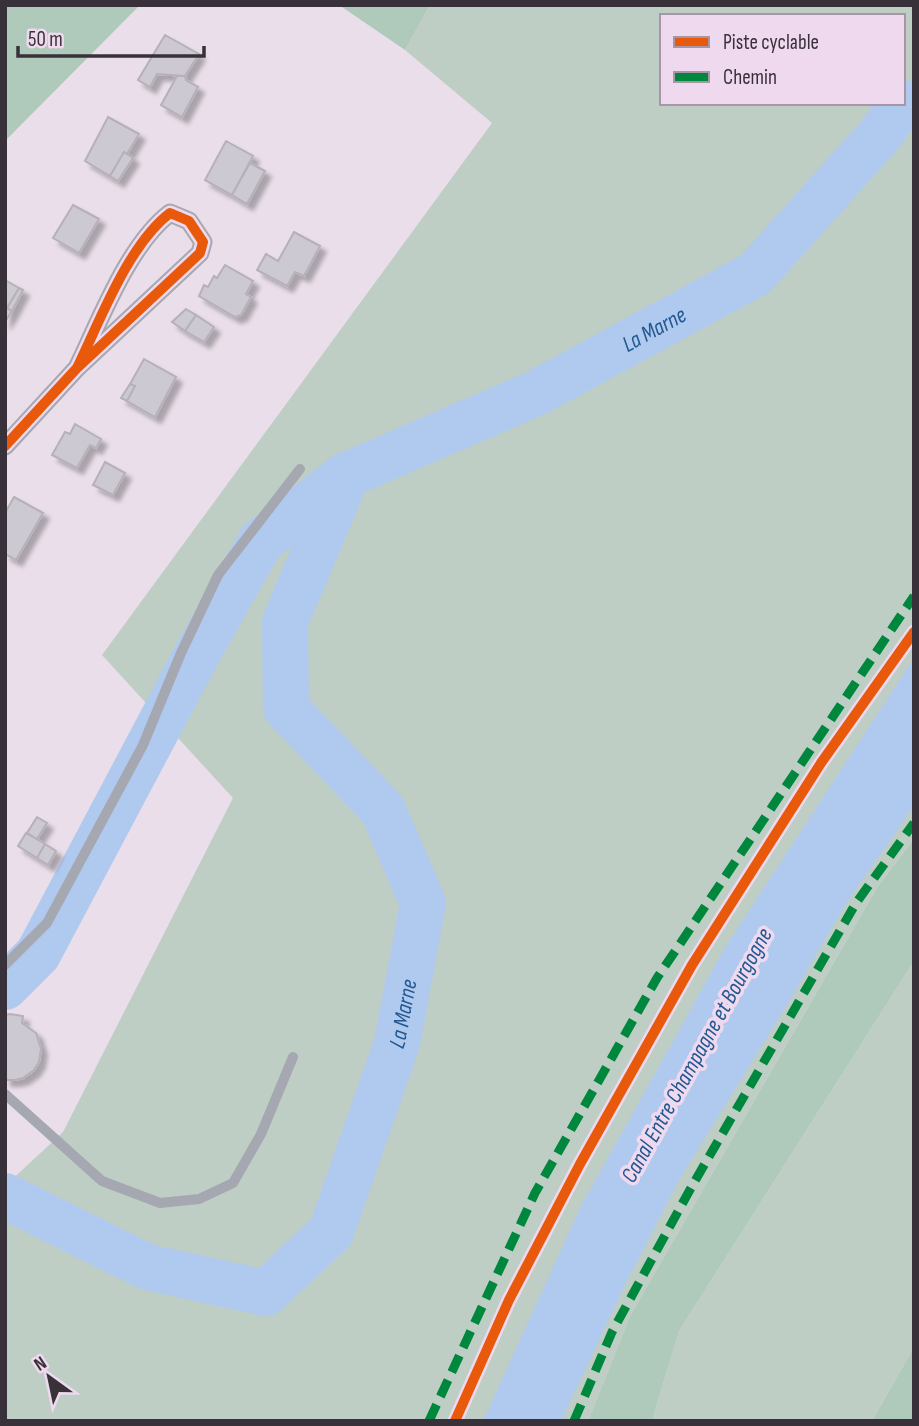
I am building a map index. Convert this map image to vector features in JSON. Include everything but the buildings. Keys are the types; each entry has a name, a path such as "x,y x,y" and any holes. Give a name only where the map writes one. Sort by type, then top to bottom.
{"street":[{"path":"5,446 77,368 200,253 203,242 189,221 170,214 155,225 126,269 77,368"}],"lane":[{"path":"5,965 47,923 144,745 181,653 218,575 300,469"},
{"path":"455,1421 509,1300 580,1164 692,965 821,763 914,632"},
{"path":"5,1094 102,1181 160,1203 199,1199 233,1183 261,1134 293,1057"}],"shaded area":[{"path":"430,5 914,5 914,839 878,886 630,1316 588,1421 5,1421 5,1186 63,1132 233,798 102,655 492,123 405,50"},
{"path":"914,961 914,1347 872,1421 652,1421 679,1331"}],"green space":[{"path":"5,5 140,5 5,141"},
{"path":"339,5 430,5 405,50"},
{"path":"914,839 914,961 679,1331 652,1421 588,1421 630,1316 878,886"},
{"path":"914,1347 914,1421 872,1421"}],"water":[{"name":"Canal Entre Champagne et Bourgogne","path":"914,658 914,806 845,905 679,1180 624,1287 561,1421 483,1421 581,1206 726,946"}],"waterway":[{"name":"La Marne","path":"5,1196 147,1267 266,1293 331,1232 397,1043 423,903 383,810 286,708 285,622 347,475 536,393 755,274 878,137 902,105"},
{"name":"La Marne","path":"5,987 38,954 196,656 261,541 346,475"}],"marked path":[{"path":"429,1421 535,1193 657,978 914,596"},
{"path":"574,1421 612,1332 692,1186 856,903 914,823"}],"cycle path":[{"path":"5,446 77,368 200,253 203,242 189,221 170,213 141,244 116,285 77,368"},
{"path":"455,1421 509,1300 580,1164 692,965 821,763 914,632"}]}
